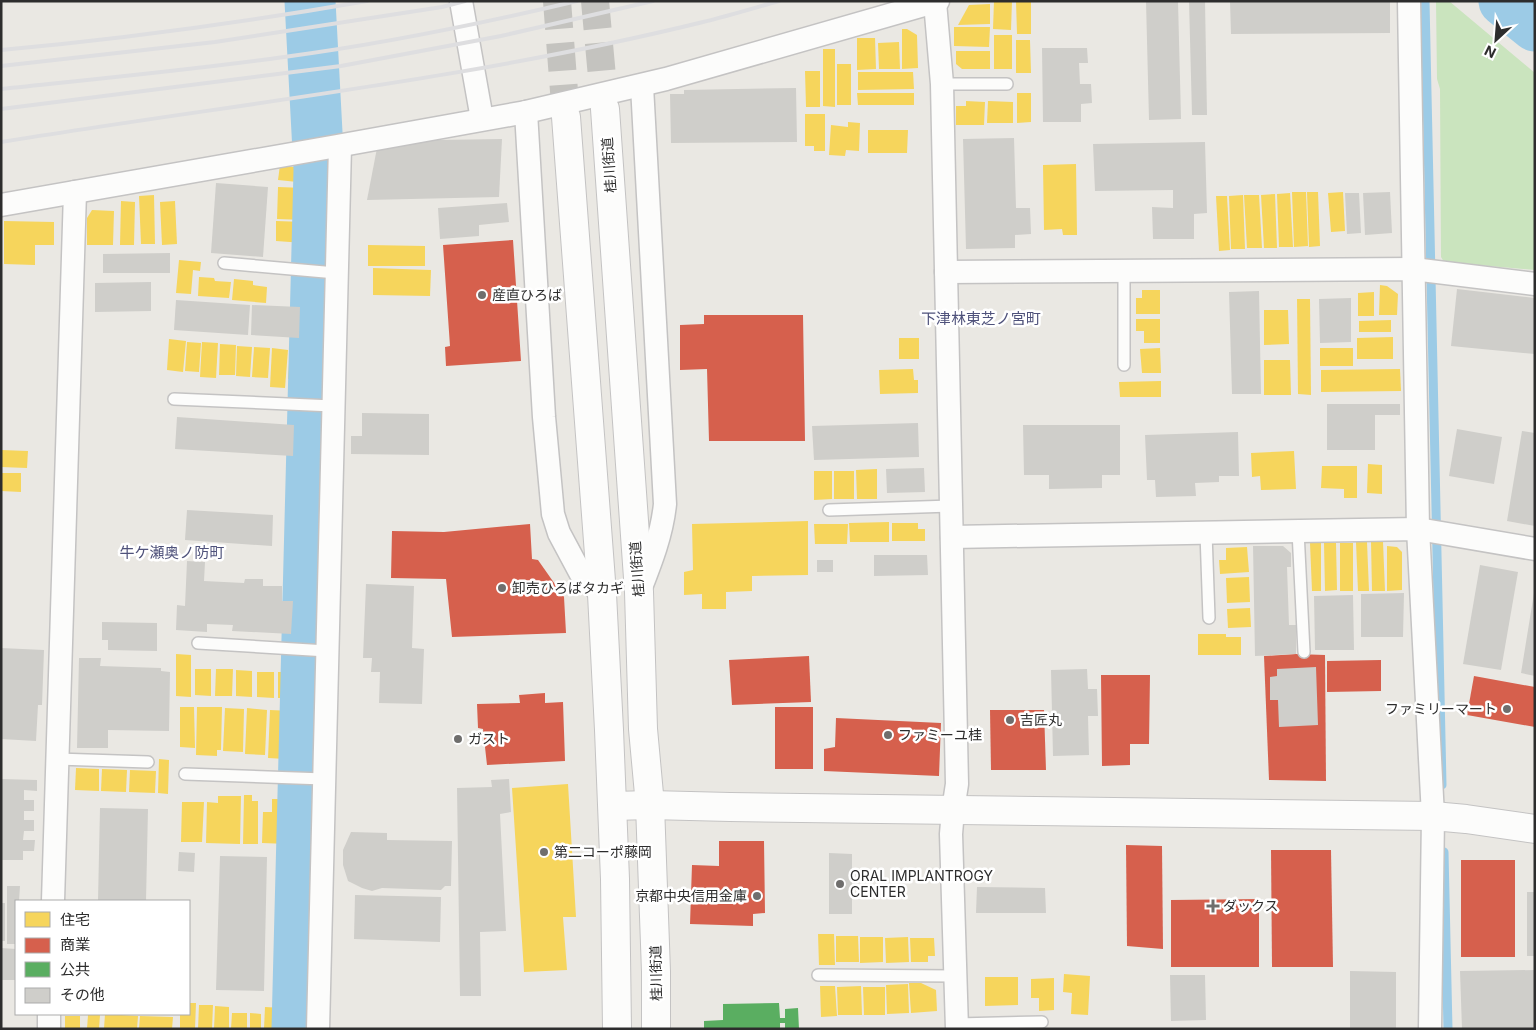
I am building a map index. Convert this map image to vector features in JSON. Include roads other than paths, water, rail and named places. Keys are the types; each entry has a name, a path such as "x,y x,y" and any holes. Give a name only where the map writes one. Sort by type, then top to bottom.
{"street":[{"path":"461,1 482,120"},
{"path":"1409,1 1418,529 1434,816 1430,1029"},
{"path":"1,205 526,112 642,86 936,2 942,84 952,537 957,784 951,834 957,1026"},
{"path":"639,592 658,540 665,504 642,86"},
{"name":"桂川街道","path":"605,109 639,592 643,729 650,804 656,972 656,1029"},
{"path":"526,112 544,417 553,514 559,533 582,576 602,594"},
{"path":"566,117 602,594 613,806 617,1029"},
{"path":"318,1029 338,146"},
{"path":"53,900 76,192"},
{"path":"946,272 1413,270 1535,284"},
{"path":"952,537 1418,529 1535,549"},
{"path":"613,806 650,804 1434,816 1535,829"},
{"path":"49,1015 49,1029"}],"lane":[{"path":"942,84 1007,84"},
{"path":"224,263 336,273"},
{"path":"1124,271 1124,365"},
{"path":"174,399 333,406"},
{"path":"829,510 951,506"},
{"path":"1298,531 1304,652"},
{"path":"1206,533 1209,618"},
{"path":"198,644 327,651"},
{"path":"57,760 148,762"},
{"path":"185,774 324,779"},
{"path":"818,975 956,976"},
{"path":"957,1026 1042,1022"}],"waterway":[{"path":"297,1029 319,170 310,1"},
{"path":"1425,1 1442,785"},
{"path":"1504,1 1535,26"},
{"path":"1444,852 1448,1029"}],"tunnel":[{"path":"557,1 566,117"},
{"path":"595,1 605,109"}],"railway":[{"path":"1,50 93,41 184,29 367,1"},
{"path":"1,66 215,42 442,7 465,1"},
{"path":"1,89 249,62 321,52 431,33 577,1"},
{"path":"1,109 341,66 501,36 653,1"},
{"path":"1,142 441,75 616,42 731,15 779,1"}],"place":[{"name":"産直ひろば","path":"482,295"},
{"name":"卸売ひろばタカギ","path":"502,588"},
{"name":"ファミリーマート","path":"1507,709"},
{"name":"吉匠丸","path":"1010,720"},
{"name":"ファミーユ桂","path":"888,735"},
{"name":"ガスト","path":"458,739"},
{"name":"第二コーポ藤岡","path":"544,852"},
{"name":"ORAL IMPLANTROGY CENTER","path":"840,884"},
{"name":"京都中央信用金庫","path":"757,896"},
{"name":"ダックス","path":"1213,906"}],"district":[{"name":"下津林東芝ノ宮町","path":"981,319"},
{"name":"牛ケ瀬奥ノ防町","path":"172,553"}]}
